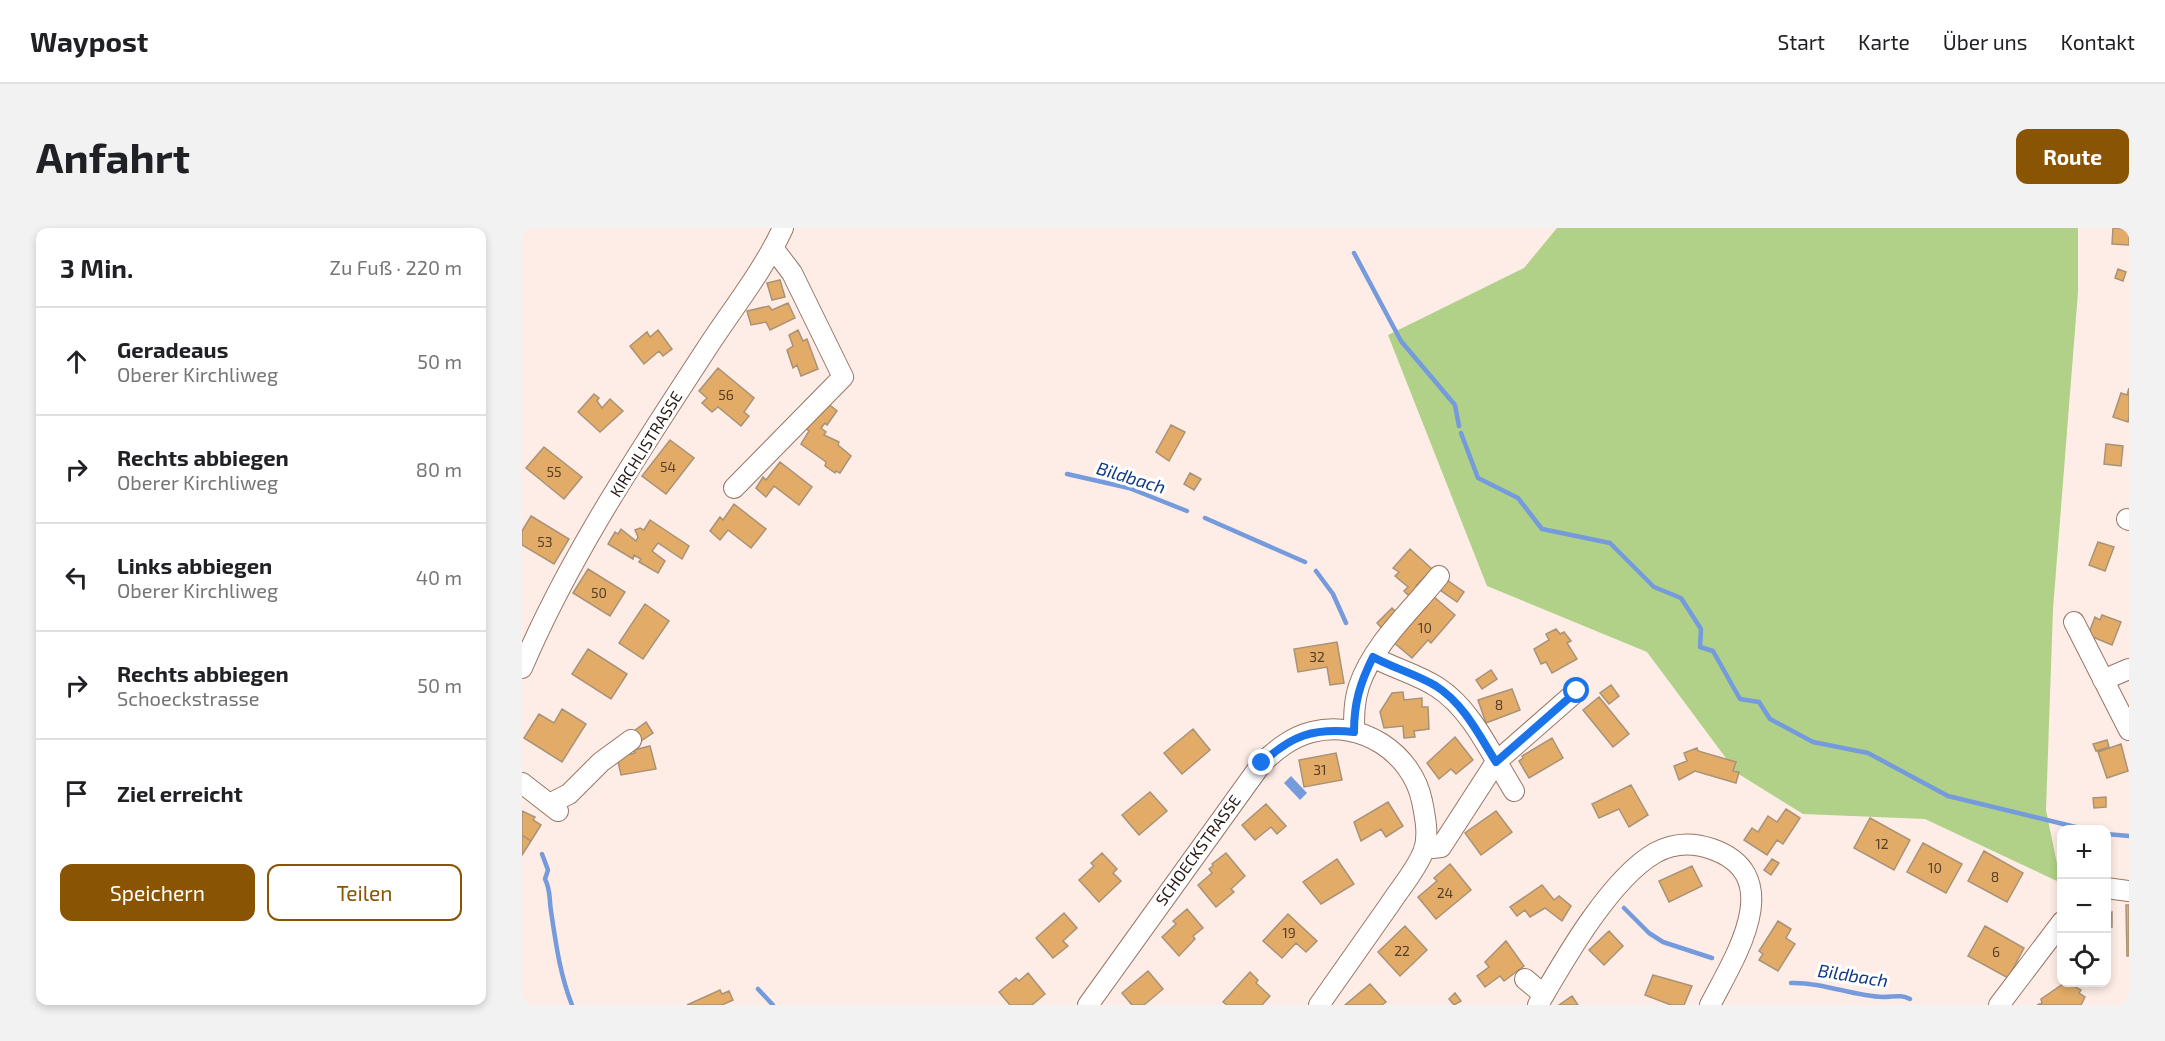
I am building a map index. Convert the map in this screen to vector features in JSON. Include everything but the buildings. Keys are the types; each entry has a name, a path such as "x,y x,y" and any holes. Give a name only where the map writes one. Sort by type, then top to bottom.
{"street":[{"name":"KIRCHLISTRASSE","path":"522,668 555,594 603,512 773,248 783,228"},
{"path":"734,488 843,377 792,273 773,248"},
{"path":"1354,732 1354,707 1359,686 1373,657 1439,576"},
{"path":"2074,622 2129,730"},
{"path":"1373,657 1419,678 1449,696 1463,711 1514,791"},
{"path":"2103,680 2129,669"},
{"path":"1424,849 1441,847 1496,762 1577,691"},
{"name":"SCHOECKSTRASSE","path":"1088,1005 1136,935 1262,763 1278,748 1313,731 1331,730 1354,732 1379,741 1402,759 1418,781 1426,819 1424,849 1410,874 1319,1005"},
{"path":"522,783 555,808 601,762 632,740"},
{"path":"1525,979 1541,1000 1584,931 1640,864 1671,845 1687,844 1720,852 1734,862 1745,877 1751,898 1747,932 1710,1005"},
{"path":"2111,889 2129,891"},
{"path":"1999,1005 2057,927"}],"green space":[{"path":"1557,228 2078,228 2078,292 2053,609 2046,810 2057,864 2057,881 1925,819 1803,814 1737,773 1647,652 1487,586 1388,335 1524,268"}],"water":[{"path":"1291,776 1307,793 1300,800 1284,783"}],"waterway":[{"path":"1354,253 1401,341 1455,405 1459,426"},
{"path":"1461,433 1478,478 1518,498 1542,529 1610,543 1654,587 1681,598 1701,629 1700,647 1713,651 1740,699 1759,702 1770,719 1813,742 1868,753 1948,796 2067,825"},
{"name":"Bildbach","path":"1067,474 1129,488 1187,511"},
{"name":"Bildbach","path":"1205,518 1305,562"},
{"name":"Bildbach","path":"1316,571 1333,594 1346,623"},
{"path":"2111,834 2129,836"},
{"path":"542,854 548,870 545,879 549,891 559,959 572,1005"},
{"name":"Bildbach","path":"1624,908 1649,933 1663,942 1712,958"},
{"name":"Bildbach","path":"1791,983 1803,983 1871,996 1900,996 1910,999"},
{"path":"758,989 773,1005"}],"route":[{"path":"1262,763 1278,748 1313,731 1354,732 1354,707 1359,686 1373,657 1435,686 1449,696 1463,711 1496,762 1577,691"}]}
